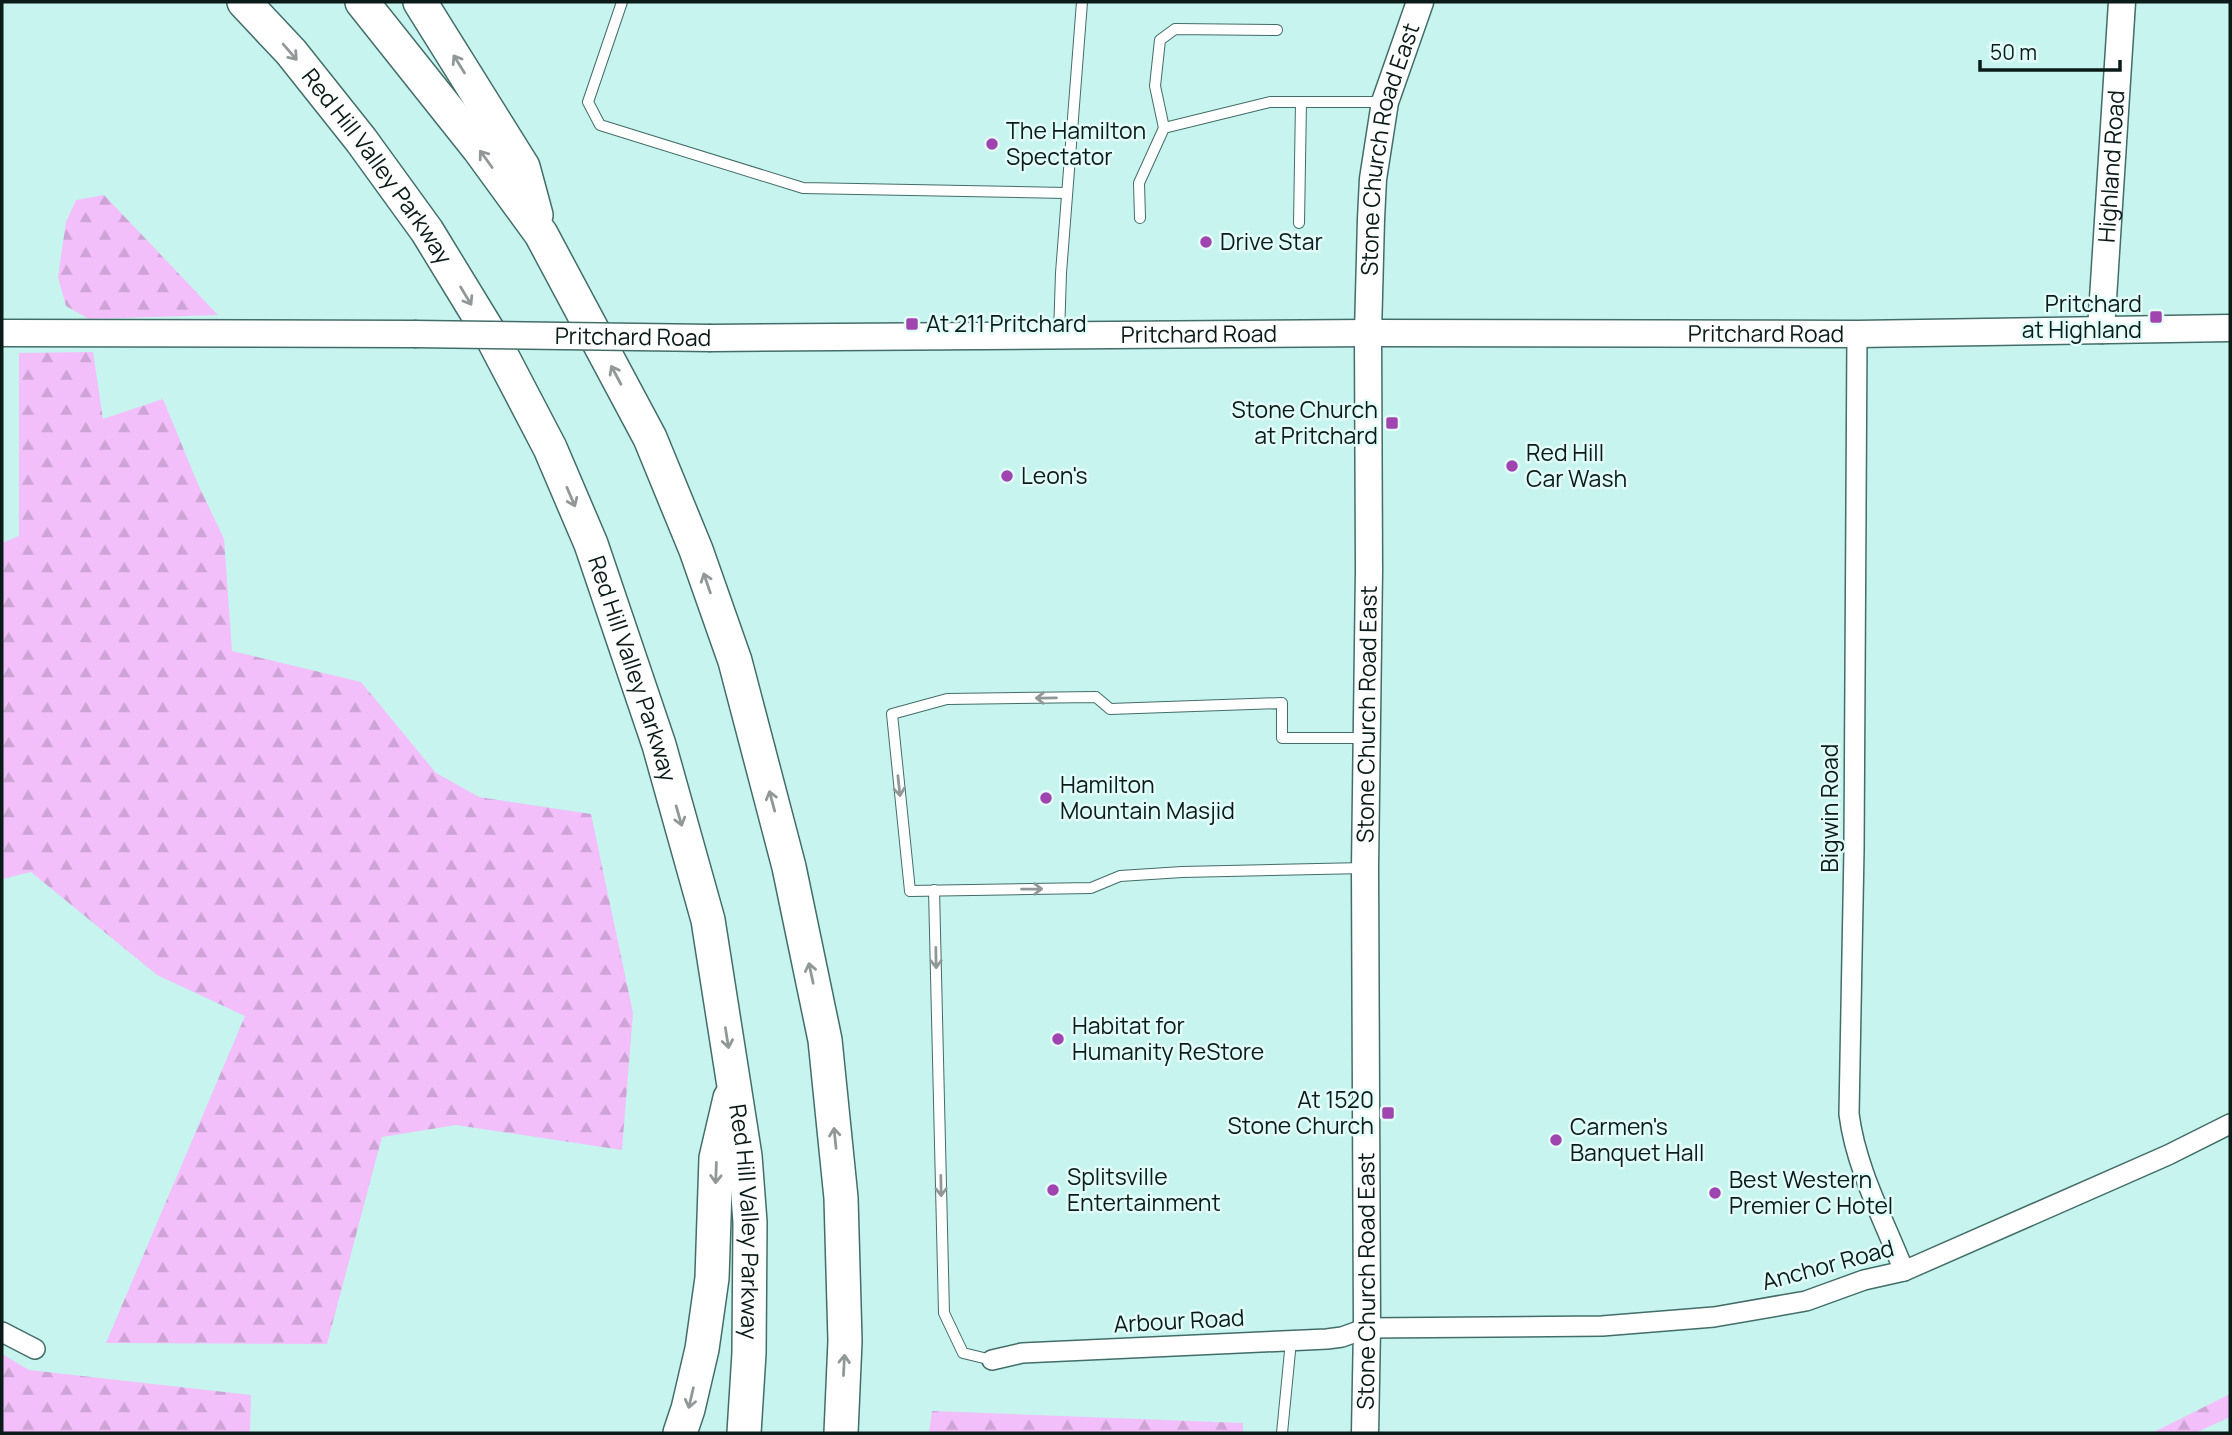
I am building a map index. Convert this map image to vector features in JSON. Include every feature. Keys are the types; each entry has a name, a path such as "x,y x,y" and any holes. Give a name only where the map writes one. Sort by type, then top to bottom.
{"highway":[{"name":"Red Hill Valley Parkway","path":"244,2 291,52 361,140 427,231 493,339 550,448 591,544 659,745 708,920 745,1156 750,1222 749,1353 744,1433"},
{"path":"362,2 479,149 541,234 650,438 695,550 735,661 789,867 825,1040 841,1198 845,1341 841,1433"},
{"path":"420,2 523,167 541,234"},
{"path":"680,1433 702,1349 712,1278 716,1158 734,1082"}],"main road":[{"name":"Stone Church Road East","path":"1365,1433 1368,332 1373,180 1385,102 1420,2"},
{"name":"Highland Road","path":"2101,330 2122,2"},
{"name":"Pritchard Road","path":"2,332 710,338 1368,332 1857,334 2230,328"}],"street":[{"name":"Bigwin Road","path":"1857,334 1857,567 1849,1114 1858,1157 1904,1271"},
{"name":"Anchor Road","path":"1367,1328 1602,1326 1714,1317 1806,1301 1864,1280 1904,1271 2168,1155 2230,1124"},
{"name":"Arbour Road","path":"992,1360 1022,1353 1342,1337 1367,1328"},
{"path":"2,1332 35,1349"}],"lane":[{"path":"622,2 588,102 600,125 803,188 1066,193"},
{"path":"1059,335 1060,273 1083,2"},
{"path":"1140,218 1139,183 1164,128 1155,86 1160,40 1175,29 1277,30"},
{"path":"1164,128 1270,102 1385,102"},
{"path":"1299,223 1301,102"},
{"path":"1365,868 1120,876 1091,888 910,891 892,714 947,699 1096,697 1110,709 1282,703 1282,738 1367,738"},
{"path":"934,890 944,1313 963,1353 992,1360"},
{"path":"1282,1433 1291,1341"}],"green space":[{"path":"104,195 218,315 89,319 66,306 58,277 66,222 76,200"},
{"path":"93,352 103,419 163,399 224,539 232,651 361,682 436,773 479,797 591,814 633,1013 622,1150 456,1125 382,1137 327,1344 106,1343 245,1016 157,975 31,872 2,879 2,543 19,536 19,353"},
{"path":"2,1354 29,1370 251,1395 250,1433 2,1433"},
{"path":"2230,1394 2230,1417 2195,1433 2152,1433"},
{"path":"932,1411 1243,1423 1243,1433 929,1433"}],"place":[{"name":"The Hamilton Spectator","path":"992,144"},
{"name":"Drive Star","path":"1206,242"},
{"name":"Pritchard at Highland","path":"2156,317"},
{"name":"At 211 Pritchard","path":"912,324"},
{"name":"Stone Church at Pritchard","path":"1392,423"},
{"name":"Red Hill Car Wash","path":"1512,466"},
{"name":"Leon's","path":"1007,476"},
{"name":"Hamilton Mountain Masjid","path":"1046,798"},
{"name":"Habitat for Humanity ReStore","path":"1058,1039"},
{"name":"At 1520 Stone Church","path":"1388,1113"},
{"name":"Carmen's Banquet Hall","path":"1556,1140"},
{"name":"Splitsville Entertainment","path":"1053,1190"},
{"name":"Best Western Premier C Hotel","path":"1715,1193"}]}
